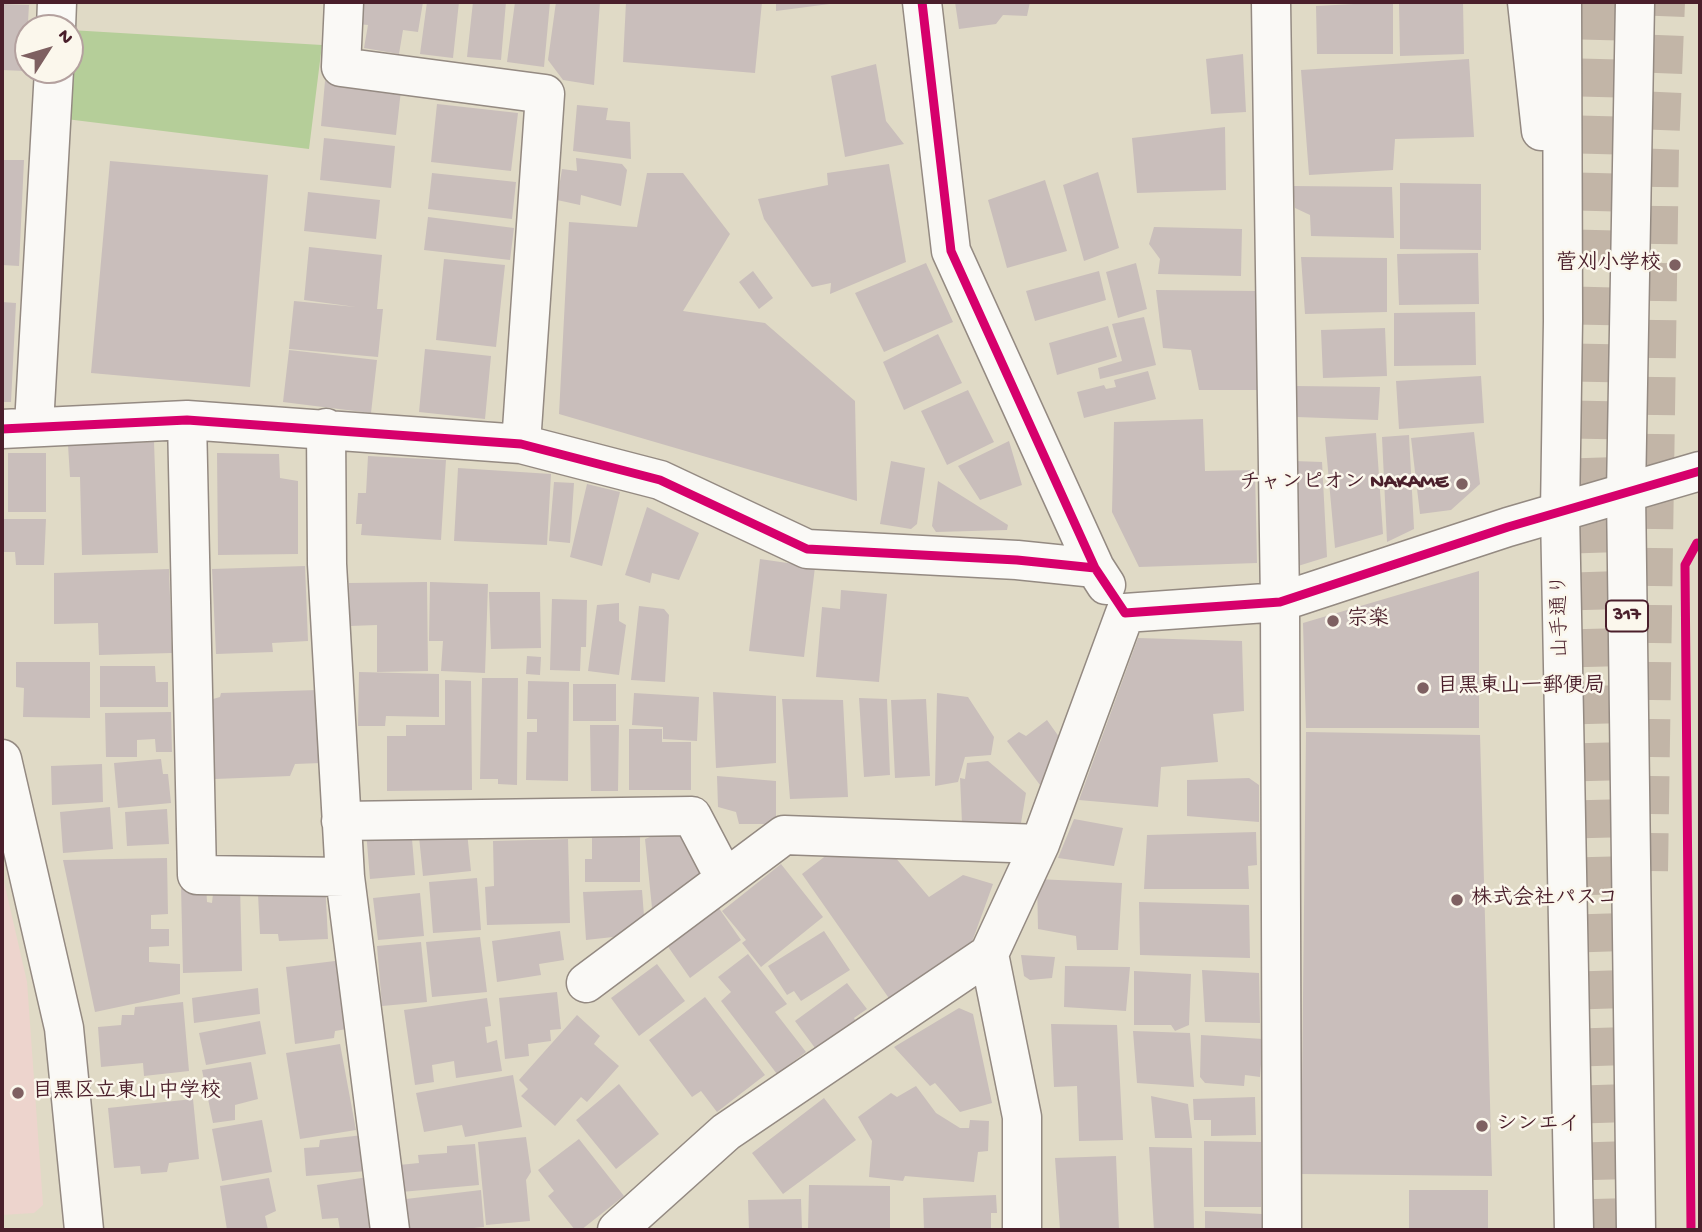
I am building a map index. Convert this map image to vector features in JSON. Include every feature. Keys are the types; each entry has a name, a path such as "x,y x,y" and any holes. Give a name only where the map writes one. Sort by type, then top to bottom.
{"street":[{"path":"344,2 341,67 545,94 521,444"},
{"path":"922,2 951,251 1095,568 1125,613"},
{"path":"1271,2 1280,602 1282,1230"},
{"path":"1527,2 1563,321"},
{"name":"山手通り","path":"1562,2 1563,321 1560,512 1574,1230"},
{"name":"317","path":"1635,2 1626,492 1636,1230"},
{"path":"53,84 18,427 187,420 521,444 660,480 807,549 1095,568"},
{"path":"187,420 197,875 345,877"},
{"path":"326,428 327,564 345,877 390,1230"},
{"path":"1125,613 1280,602 1560,512 1700,471"},
{"path":"617,1230 726,1132 989,954 1040,844 1125,613"},
{"path":"2,759 64,1028 84,1230"},
{"path":"341,821 692,816 725,879"},
{"path":"586,983 784,835 1040,844"},
{"path":"989,954 1022,1117 1022,1230"}],"shaded area":[{"name":"目黒区立東山中学校","path":"2,873 27,982 43,1205 34,1213 2,1215"}],"green space":[{"path":"84,31 322,45 309,149 66,119 69,84 84,84"}],"building":[{"path":"361,2 423,2 418,32 403,30 399,54 364,48 368,25 358,24"},
{"path":"427,2 459,2 453,58 420,54"},
{"path":"473,2 506,2 501,60 467,57"},
{"path":"515,2 550,2 544,67 507,62"},
{"path":"556,2 600,2 594,85 563,80 548,60"},
{"path":"626,2 762,2 755,73 623,62"},
{"path":"776,2 837,2 837,3 776,11"},
{"path":"955,2 1030,2 1027,16 1003,15 996,24 959,29"},
{"path":"1393,2 1393,54 1317,54 1316,6"},
{"path":"1463,2 1464,54 1400,56 1399,4"},
{"path":"2,4 29,5 28,14 14,14 14,71 2,70"},
{"path":"1243,54 1246,112 1211,114 1206,59"},
{"path":"1469,59 1474,137 1395,139 1393,170 1309,175 1301,70"},
{"path":"876,64 886,121 904,144 845,157 831,76"},
{"path":"325,81 401,90 396,135 321,126"},
{"path":"437,104 518,113 511,171 431,162"},
{"path":"577,105 608,108 606,120 630,122 631,159 573,151"},
{"path":"1225,127 1226,190 1137,193 1132,138"},
{"path":"324,138 395,146 391,188 320,180"},
{"path":"576,158 622,164 627,170 621,206 581,195 580,205 557,200 562,169 577,171"},
{"path":"2,160 24,160 19,266 2,265"},
{"path":"110,161 268,175 250,387 91,373"},
{"path":"889,164 906,262 830,294 831,283 812,287 764,219 758,199 828,185 827,173"},
{"path":"1098,172 1119,248 1084,261 1063,185"},
{"path":"432,173 516,182 512,219 428,209"},
{"path":"647,173 683,173 730,234 683,311 765,323 855,401 857,501 559,414 569,222 637,227"},
{"path":"1045,180 1067,251 1007,268 988,200"},
{"path":"1400,183 1481,184 1481,250 1400,249"},
{"path":"1293,186 1392,187 1394,238 1311,236 1310,215 1295,208"},
{"path":"308,192 380,200 376,239 304,231"},
{"path":"428,217 514,228 510,260 424,250"},
{"path":"1154,227 1242,229 1241,276 1158,274 1160,259 1149,244"},
{"path":"309,247 382,255 377,309 383,309 378,357 289,349 294,301 356,307 304,300"},
{"path":"1478,253 1479,304 1399,305 1397,254"},
{"path":"1301,257 1387,258 1387,312 1305,314"},
{"path":"444,259 505,265 496,347 436,340"},
{"path":"926,263 953,322 884,352 855,293"},
{"path":"1136,263 1147,309 1118,318 1106,272"},
{"path":"753,271 773,298 759,309 739,282"},
{"path":"1099,271 1106,300 1035,321 1026,291"},
{"path":"1156,290 1257,291 1259,390 1199,390 1191,350 1163,348"},
{"path":"2,302 16,303 11,402 2,402"},
{"path":"1475,312 1476,365 1394,366 1394,313"},
{"path":"1144,317 1156,365 1100,379 1098,368 1122,361 1112,324"},
{"path":"1108,326 1117,357 1057,375 1049,343"},
{"path":"1385,328 1387,376 1323,378 1321,330"},
{"path":"938,334 962,383 904,410 883,362"},
{"path":"425,349 491,356 485,419 419,412"},
{"path":"289,350 377,360 371,413 283,402"},
{"path":"1148,371 1156,399 1084,418 1077,392 1104,385 1106,389 1116,387 1114,380"},
{"path":"1481,376 1484,423 1399,429 1396,381"},
{"path":"1296,386 1380,387 1378,420 1297,417"},
{"path":"968,390 994,442 947,465 921,411"},
{"path":"1203,419 1205,471 1255,470 1257,563 1139,567 1112,512 1114,422"},
{"path":"1474,432 1480,484 1451,510 1420,514 1411,438"},
{"path":"1376,433 1383,534 1335,548 1325,437"},
{"path":"1409,435 1414,529 1387,542 1382,437"},
{"path":"1009,441 1022,485 980,500 958,466"},
{"path":"154,442 158,553 82,555 80,477 70,477 68,445"},
{"path":"8,453 46,453 46,512 8,512"},
{"path":"217,453 279,454 280,478 298,481 298,554 218,555"},
{"path":"368,456 446,460 441,540 361,535 362,524 356,524 358,493 366,493"},
{"path":"891,461 925,468 917,524 911,529 880,524"},
{"path":"1294,461 1322,462 1327,557 1298,566"},
{"path":"458,468 551,474 547,545 454,541"},
{"path":"938,481 1008,525 1007,530 936,532 932,526"},
{"path":"554,482 574,483 570,543 549,541"},
{"path":"587,484 620,492 602,566 570,557"},
{"path":"647,507 699,533 679,580 652,573 650,583 625,575"},
{"path":"2,519 46,519 44,565 16,565 15,552 2,552"},
{"path":"760,559 815,567 804,657 749,651"},
{"path":"305,566 308,641 272,643 273,652 216,654 212,569"},
{"path":"169,569 172,653 99,655 98,623 54,624 54,573"},
{"path":"1479,571 1479,728 1306,728 1303,623"},
{"path":"427,582 428,671 377,672 377,625 350,626 349,583"},
{"path":"430,582 488,584 485,673 441,671 443,641 429,641"},
{"path":"841,590 887,594 879,682 816,677 822,607 840,609"},
{"path":"489,592 540,592 541,648 491,649"},
{"path":"552,599 587,600 586,647 581,647 580,671 550,670"},
{"path":"619,603 619,621 626,625 619,675 588,671 597,605"},
{"path":"639,606 664,609 669,615 665,682 631,680"},
{"path":"1138,638 1242,641 1244,711 1213,714 1218,762 1161,767 1158,807 1079,800"},
{"path":"527,656 541,657 540,675 526,674"},
{"path":"16,662 90,662 90,718 23,717 24,688 16,687"},
{"path":"100,666 155,666 156,682 168,682 168,707 100,707"},
{"path":"359,672 439,674 439,717 386,716 385,726 358,726"},
{"path":"482,678 518,678 517,785 498,784 498,779 480,779"},
{"path":"445,680 471,681 472,790 387,791 387,736 406,736 406,725 445,725"},
{"path":"528,681 569,682 568,781 526,780 527,732 537,732 537,719 527,719"},
{"path":"573,684 616,684 616,721 573,721"},
{"path":"318,690 321,763 295,764 290,776 215,779 213,699 220,697 221,693"},
{"path":"713,692 776,696 776,763 716,768"},
{"path":"634,693 699,697 697,741 663,739 663,727 632,725"},
{"path":"937,693 968,697 994,737 991,755 965,757 958,782 935,786"},
{"path":"859,698 887,699 890,775 864,777"},
{"path":"782,699 843,700 848,797 790,799"},
{"path":"926,699 930,776 895,778 891,700"},
{"path":"171,712 172,752 156,752 155,739 137,740 137,757 106,757 105,713"},
{"path":"1047,720 1062,741 1048,765 1049,778 1040,785 1007,741 1019,732 1026,736"},
{"path":"590,725 619,725 618,791 591,791"},
{"path":"629,729 662,729 662,742 691,742 691,790 629,790"},
{"path":"1306,732 1480,735 1492,1176 1301,1174"},
{"path":"161,759 163,774 168,774 171,803 118,808 114,763"},
{"path":"988,761 1026,793 1021,823 962,823 960,778 965,779 967,763"},
{"path":"102,764 103,802 52,805 51,766"},
{"path":"717,776 776,781 776,824 739,824 736,812 718,807"},
{"path":"1249,778 1259,785 1259,822 1187,816 1187,780"},
{"path":"110,807 113,849 63,853 60,812"},
{"path":"167,809 169,844 127,846 125,812"},
{"path":"1074,819 1123,828 1114,866 1058,858"},
{"path":"466,822 471,871 423,876 418,827"},
{"path":"592,826 640,826 640,882 585,882 585,859 592,859"},
{"path":"411,827 415,875 370,879 366,831"},
{"path":"673,828 681,832 708,871 694,877 695,885 681,899 652,908 645,839"},
{"path":"1256,832 1257,865 1248,866 1249,889 1144,889 1147,835"},
{"path":"568,839 570,923 487,925 485,887 494,886 493,841"},
{"path":"832,851 894,856 929,897 963,875 993,884 968,953 893,1004 802,874"},
{"path":"167,858 168,914 151,915 151,929 169,929 169,946 149,947 149,962 180,964 180,994 95,1012 63,860"},
{"path":"781,864 823,917 761,967 742,943 746,940 722,911"},
{"path":"477,878 481,930 433,933 429,882"},
{"path":"1037,879 1122,883 1118,950 1077,950 1076,936 1038,929"},
{"path":"325,881 328,939 279,941 278,934 260,934 258,894"},
{"path":"214,884 240,885 242,971 183,973 181,886 206,885 207,902 212,903"},
{"path":"642,890 644,916 622,936 586,940 583,892"},
{"path":"420,893 424,936 378,940 373,898"},
{"path":"1139,902 1249,905 1250,958 1140,955"},
{"path":"716,904 741,940 690,978 664,941"},
{"path":"560,931 564,960 539,964 541,975 497,982 492,941"},
{"path":"824,931 850,970 801,1001 794,991 787,995 768,966"},
{"path":"480,937 487,992 432,997 426,942"},
{"path":"421,942 427,1002 382,1006 377,946"},
{"path":"748,954 787,1004 775,1012 806,1052 777,1074 721,1001 731,992 718,977"},
{"path":"1021,955 1055,957 1052,978 1030,980 1024,976"},
{"path":"343,960 352,1028 335,1031 334,1038 295,1044 286,967"},
{"path":"657,964 685,1001 639,1036 611,998"},
{"path":"1065,966 1130,967 1126,1011 1064,1007"},
{"path":"1202,970 1259,973 1260,1023 1205,1022"},
{"path":"1134,971 1191,974 1189,1025 1175,1031 1171,1025 1134,1025"},
{"path":"847,983 867,1009 854,1018 860,1028 821,1056 795,1021"},
{"path":"258,988 260,1014 194,1023 192,998"},
{"path":"557,992 561,1029 550,1030 551,1041 528,1044 529,1056 505,1059 499,998"},
{"path":"705,997 765,1075 717,1112 701,1091 692,1097 649,1040"},
{"path":"487,998 491,1026 485,1027 487,1043 497,1040 502,1071 456,1078 454,1061 432,1065 434,1082 415,1085 404,1010"},
{"path":"183,1002 189,1071 144,1076 143,1063 101,1067 98,1027 121,1025 122,1015 134,1015 135,1007"},
{"path":"959,1008 973,1014 992,1103 960,1112 935,1083 930,1086 894,1047"},
{"path":"577,1015 600,1036 594,1044 619,1066 587,1102 581,1097 555,1126 521,1096 528,1089 519,1080"},
{"path":"260,1021 266,1054 206,1065 199,1033"},
{"path":"1051,1024 1117,1025 1123,1140 1079,1141 1077,1086 1054,1087"},
{"path":"1133,1031 1190,1033 1194,1087 1137,1083"},
{"path":"1201,1035 1263,1039 1260,1077 1245,1075 1244,1086 1205,1083 1200,1077"},
{"path":"340,1044 356,1130 300,1139 286,1053"},
{"path":"251,1062 258,1099 235,1105 235,1120 213,1123 202,1070"},
{"path":"513,1075 522,1127 465,1137 462,1125 424,1132 416,1093"},
{"path":"619,1084 659,1134 616,1169 576,1120"},
{"path":"916,1086 936,1113 960,1128 969,1128 970,1120 989,1121 988,1151 978,1152 974,1182 905,1176 903,1181 869,1177 872,1141 858,1117 891,1093 897,1097"},
{"path":"1151,1096 1188,1104 1192,1138 1155,1138"},
{"path":"1255,1097 1256,1135 1211,1136 1211,1120 1194,1120 1193,1099"},
{"path":"824,1098 856,1140 783,1194 752,1153"},
{"path":"193,1099 199,1159 169,1163 167,1172 141,1174 140,1166 114,1168 108,1108"},
{"path":"262,1120 272,1172 222,1181 212,1129"},
{"path":"363,1135 367,1171 306,1176 304,1148 319,1147 320,1140"},
{"path":"526,1137 531,1172 526,1180 530,1221 486,1225 478,1142"},
{"path":"579,1139 624,1196 581,1230 575,1230 548,1196 554,1191 538,1170"},
{"path":"1204,1141 1261,1142 1261,1207 1204,1207"},
{"path":"475,1144 479,1185 401,1192 399,1165 419,1163 418,1155 447,1153 447,1146"},
{"path":"1149,1147 1192,1148 1194,1230 1154,1230"},
{"path":"1116,1156 1119,1230 1060,1230 1055,1158"},
{"path":"374,1176 376,1230 340,1230 338,1218 322,1219 317,1185"},
{"path":"269,1178 276,1211 265,1216 268,1230 227,1230 220,1186"},
{"path":"809,1185 890,1186 890,1230 808,1230"},
{"path":"481,1190 484,1227 409,1230 406,1199"},
{"path":"1409,1190 1488,1190 1488,1230 1409,1230"},
{"path":"996,1195 997,1213 991,1213 991,1230 924,1230 923,1198"},
{"path":"801,1199 802,1230 749,1230 748,1200"},
{"path":"1205,1211 1262,1214 1262,1230 1205,1230"}],"tunnel":[{"path":"1601,2 1590,456 1613,1230"},
{"path":"1649,871 1660,150 1666,2"}],"cycle path":[{"path":"922,2 951,251 1095,568 1125,613 1280,602 1508,527 1700,471"},
{"path":"2,429 187,420 521,444 660,480 807,549 1017,560 1095,568"},
{"path":"1691,1230 1685,565 1697,543"}],"place":[{"name":"菅刈小学校","path":"1675,265"},
{"name":"チャンピオン NAKAME","path":"1462,484"},
{"name":"宗楽","path":"1333,621"},
{"name":"目黒東山一郵便局","path":"1423,688"},
{"name":"株式会社パスコ","path":"1457,900"},
{"name":"目黒区立東山中学校","path":"18,1093"},
{"name":"シンエイ","path":"1482,1126"}]}
